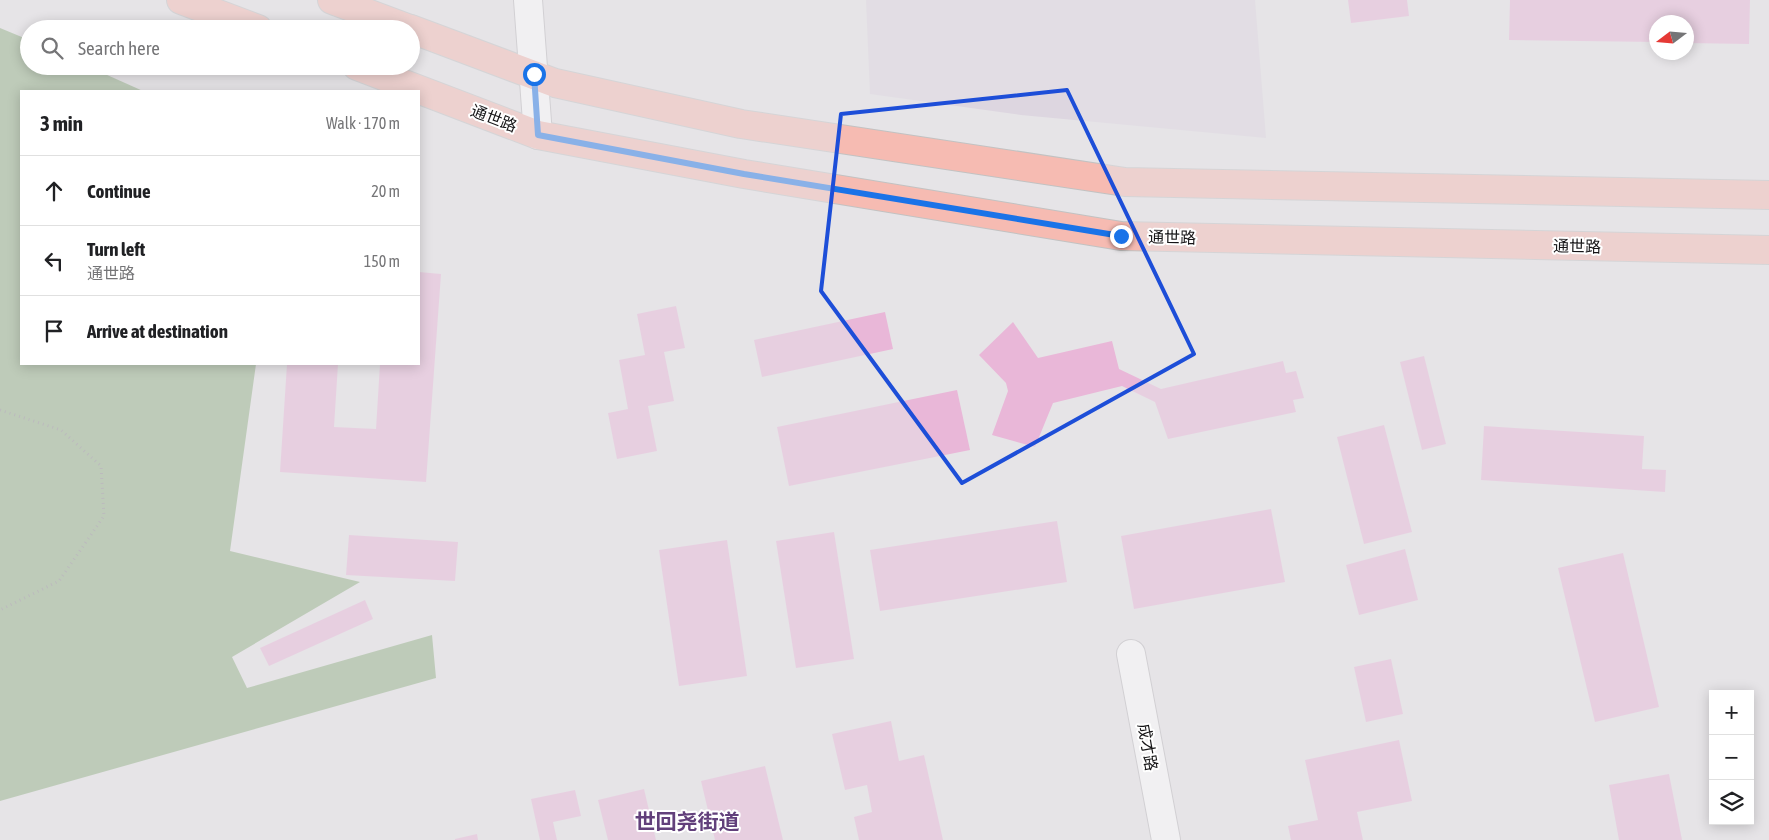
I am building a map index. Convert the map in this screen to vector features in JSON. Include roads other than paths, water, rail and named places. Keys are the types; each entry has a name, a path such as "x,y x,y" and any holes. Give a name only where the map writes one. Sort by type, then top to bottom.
{"main road":[{"path":"182,0 234,20"},
{"path":"332,0 386,20"},
{"path":"420,32 555,83 741,124 1126,182 1769,195"},
{"name":"通世路","path":"381,75 538,135 744,174 1121,236 1769,250"}],"street":[{"path":"528,0 538,135"},
{"name":"成才路","path":"1131,654 1166,840"}],"district":[{"name":"世回尧街道","path":"687,822"}]}
